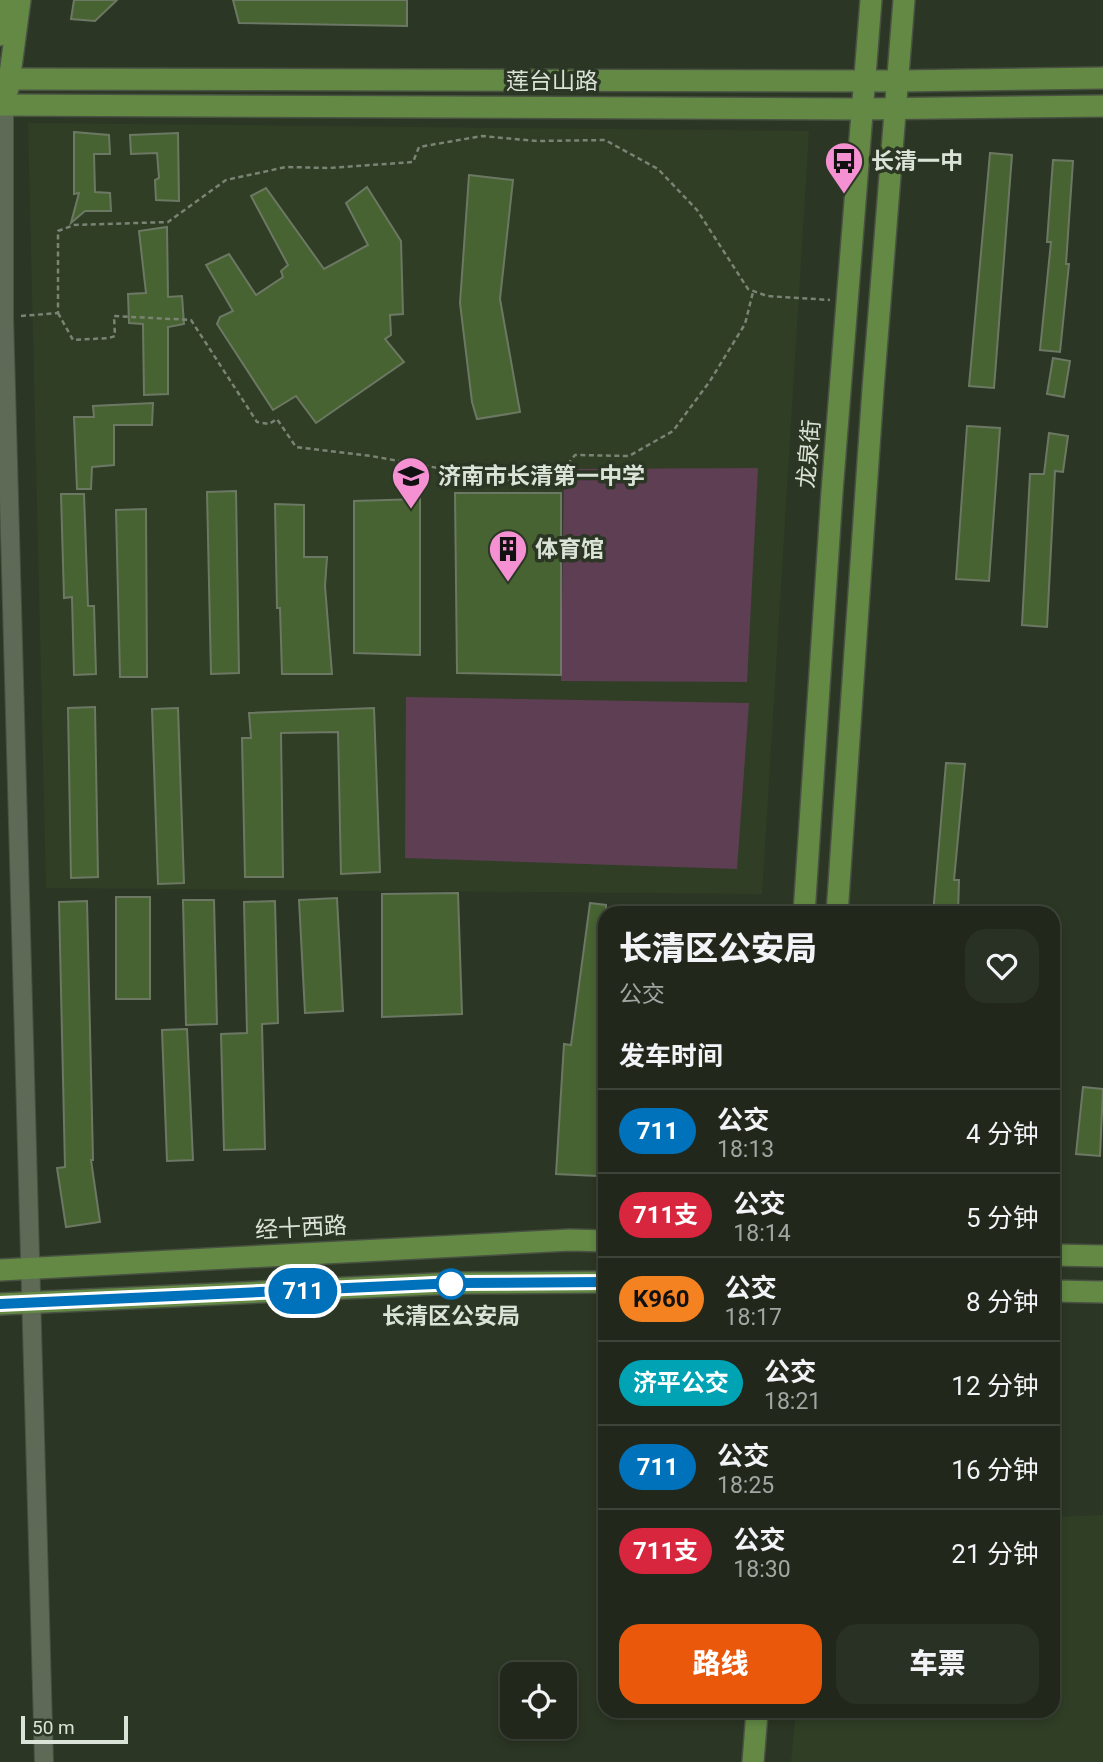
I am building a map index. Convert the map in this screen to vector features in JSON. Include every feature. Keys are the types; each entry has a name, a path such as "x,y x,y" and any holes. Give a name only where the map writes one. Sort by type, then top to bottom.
{"main road":[{"path":"0,36 4,0"},
{"path":"3,92 20,0"},
{"name":"龙泉街","path":"805,906 830,519 871,0"},
{"path":"838,906 872,402 904,0"},
{"name":"莲台山路","path":"3,92 1103,78"},
{"name":"莲台山路","path":"3,92 863,109 1103,106"},
{"name":"经十西路","path":"0,1270 570,1240 598,1241"},
{"path":"1060,1255 1103,1256"},
{"path":"0,1304 456,1283 598,1282"},
{"path":"1060,1291 1103,1292"},
{"path":"754,1762 757,1718"}],"street":[{"path":"3,92 4,317 44,1762"}],"path":[{"path":"754,291 745,324 710,381 673,431 629,456 575,455 556,479 505,480 371,456 296,447 277,419 268,424 257,422 191,320 114,316 116,336 73,340 58,313 58,231 74,225 168,222 226,180 286,167 329,168 413,162 419,147 482,136 537,141 605,141 658,169 697,210 748,289 754,291 767,296 848,301"},
{"path":"4,317 58,313"}],"shaded area":[{"name":"济南市长清第一中学","path":"28,123 809,131 762,894 46,888"},
{"path":"758,468 747,682 561,681 564,469"},
{"path":"406,697 749,703 737,869 405,858"},
{"path":"1103,1515 1103,1762 791,1762 795,1718 1060,1718 1060,1517"}],"building":[{"path":"74,0 117,0 95,21 71,19"},
{"path":"233,0 407,0 407,26 239,23"},
{"path":"74,132 109,135 110,154 94,154 95,192 110,193 111,211 85,211 71,223 79,193 74,194"},
{"path":"178,133 179,201 156,200 155,180 159,178 157,153 131,154 130,135"},
{"path":"990,153 1012,155 994,388 969,386"},
{"path":"1053,160 1073,161 1066,264 1069,264 1060,352 1040,350 1051,242 1047,242"},
{"path":"469,175 513,180 500,299 520,412 477,419 472,402 460,303"},
{"path":"367,187 401,241 403,314 390,315 391,335 385,339 404,362 316,423 296,396 273,410 217,324 220,317 233,311 206,265 229,254 256,295 283,277 281,271 288,265 251,196 266,188 324,269 368,245 346,203"},
{"path":"167,227 168,297 182,296 184,324 168,327 168,394 144,395 143,324 129,323 128,294 146,293 139,231"},
{"path":"1053,358 1070,361 1064,397 1047,394"},
{"path":"153,403 152,425 114,425 114,465 92,467 91,489 77,489 74,417 94,417 93,406"},
{"path":"967,426 1000,428 989,581 956,579"},
{"path":"1049,433 1068,436 1063,472 1055,471 1047,627 1022,625 1030,474 1044,474"},
{"path":"236,491 239,673 211,674 207,492"},
{"name":"体育馆","path":"455,493 561,493 561,675 457,673"},
{"path":"61,494 84,494 88,606 94,606 96,674 74,675 72,597 64,598"},
{"path":"420,499 420,655 354,653 354,501"},
{"path":"275,504 304,505 304,557 327,557 325,586 332,674 282,674 280,608 277,608"},
{"path":"146,509 147,677 120,677 116,510"},
{"path":"95,707 98,877 71,878 68,708"},
{"path":"178,708 184,883 158,884 152,709"},
{"path":"374,708 380,872 341,874 338,732 281,733 283,877 245,877 242,738 251,738 249,713"},
{"path":"946,763 965,764 954,880 959,880 958,906 934,906"},
{"path":"458,893 462,1014 382,1017 382,894"},
{"path":"116,897 150,897 150,999 116,999"},
{"path":"337,898 343,1011 305,1013 299,900"},
{"path":"183,900 214,900 217,1024 186,1025"},
{"path":"87,901 91,1160 100,1222 66,1227 57,1168 65,1167 59,902"},
{"path":"275,901 278,1023 262,1024 265,1149 224,1150 221,1034 247,1033 244,902"},
{"path":"590,903 606,905 598,906 597,1176 556,1174 564,1044 571,1045"},
{"path":"187,1029 193,1160 167,1161 162,1030"},
{"path":"1083,1087 1103,1089 1100,1156 1076,1154"}],"bus line":[{"name":"711","path":"0,1304 456,1283 598,1282"}],"place":[{"name":"长清一中","path":"844,195"},
{"name":"济南市长清第一中学","path":"411,510"},
{"name":"体育馆","path":"508,583"},
{"name":"长清区公安局","path":"451,1284"}]}
